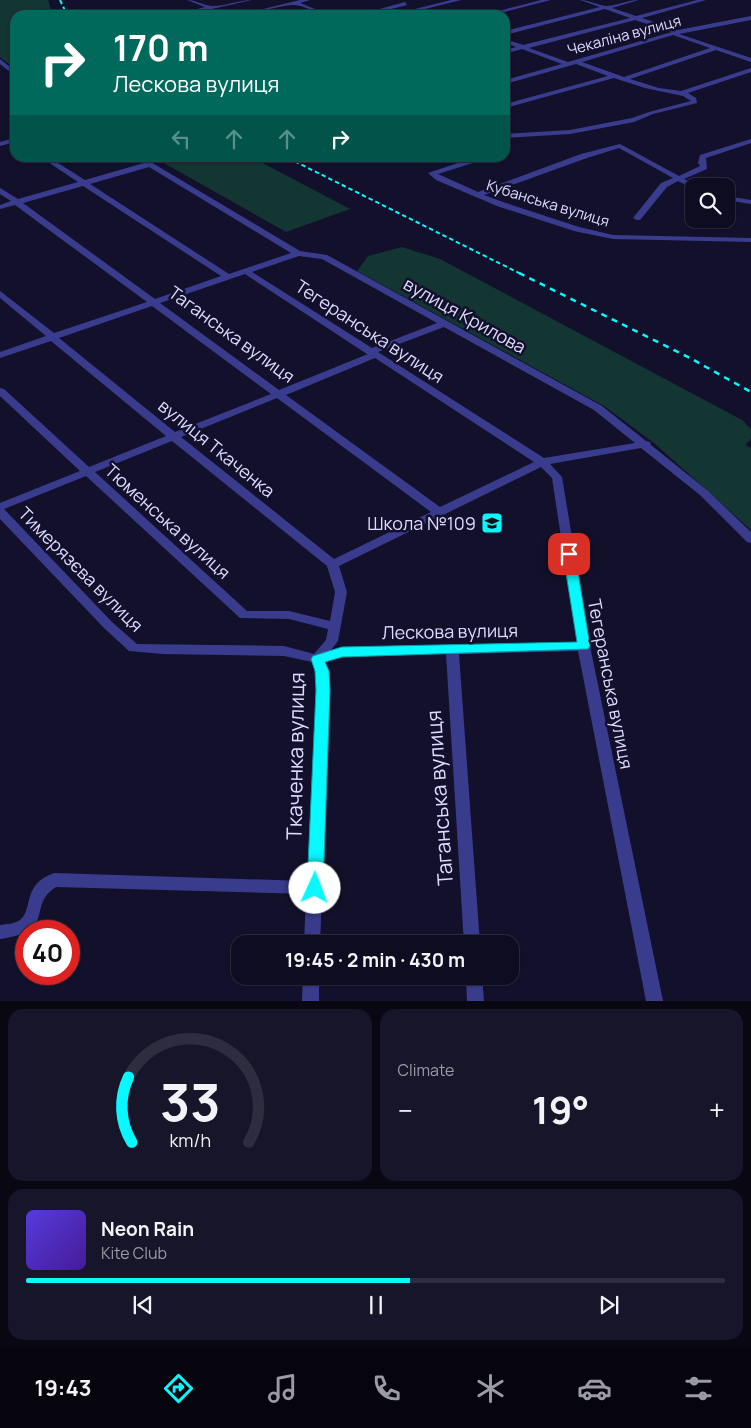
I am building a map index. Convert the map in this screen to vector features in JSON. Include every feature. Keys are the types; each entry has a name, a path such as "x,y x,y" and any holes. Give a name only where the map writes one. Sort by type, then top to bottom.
{"street":[{"path":"190,0 212,8"},
{"path":"202,10 249,0"},
{"path":"264,10 307,0"},
{"path":"398,0 421,9"},
{"path":"416,10 458,0"},
{"path":"507,10 548,0"},
{"path":"583,0 716,48 750,58"},
{"path":"510,32 636,0"},
{"path":"510,51 703,0"},
{"path":"382,10 416,2"},
{"path":"296,3 314,10"},
{"name":"Чекаліна вулиця","path":"510,81 677,33 751,18"},
{"path":"510,43 569,64"},
{"path":"624,79 716,48"},
{"path":"0,61 10,70"},
{"path":"510,137 570,132 634,120 651,113 695,102 683,93 666,91 624,79 577,62"},
{"path":"683,93 751,70"},
{"path":"510,105 615,76"},
{"name":"Кубанська вулиця","path":"637,218 664,185 704,167 702,159 706,156 749,144"},
{"name":"Кубанська вулиця","path":"476,195 584,156 620,146 678,178"},
{"path":"52,162 226,276"},
{"name":"вулиця Крилова","path":"147,162 298,253 324,257 598,408 646,444 704,493 751,539"},
{"name":"Кубанська вулиця","path":"466,162 432,173 476,195 577,229 613,237 715,241 751,240"},
{"path":"0,207 150,164"},
{"path":"678,178 685,182"},
{"name":"Таганська вулиця","path":"0,190 439,512"},
{"path":"735,199 751,202"},
{"path":"0,355 226,276 298,253"},
{"name":"Тегеранська вулиця","path":"244,270 542,462 557,477 584,646 655,1000"},
{"name":"вулиця Ткаченка","path":"0,294 333,564"},
{"path":"0,507 174,437 445,323"},
{"name":"Тюменська вулиця","path":"0,392 244,615 289,615 334,626"},
{"path":"317,659 332,640 341,592 333,564 542,462 646,444"},
{"name":"Тимерязєва вулиця","path":"0,512 108,625 134,648 284,651 317,659"},
{"name":"Лескова вулиця","path":"317,659 342,652 584,646"},
{"name":"Таганська вулиця","path":"452,649 471,935"},
{"name":"Ткаченка вулиця","path":"312,935 323,690 322,671 317,659"},
{"path":"0,932 16,931 27,926 32,916 38,892 44,885 54,880 315,888"},
{"path":"310,1000 311,985"},
{"path":"475,985 476,1000"}],"green space":[{"path":"0,0 48,0 51,10 10,10 10,65 0,57"},
{"path":"162,162 261,162 350,209 286,232"},
{"path":"402,247 440,259 742,420 751,429 751,439 745,445 751,448 751,530 654,443 604,406 357,271 368,256"}],"railway":[{"path":"60,0 65,10"},
{"path":"296,162 521,274"},
{"path":"519,273 690,358 751,392"}],"place":[{"name":"Школа №109","path":"492,523"}],"route":[{"path":"315,888 323,690 322,671 317,659 342,652 584,646 569,554"}]}
